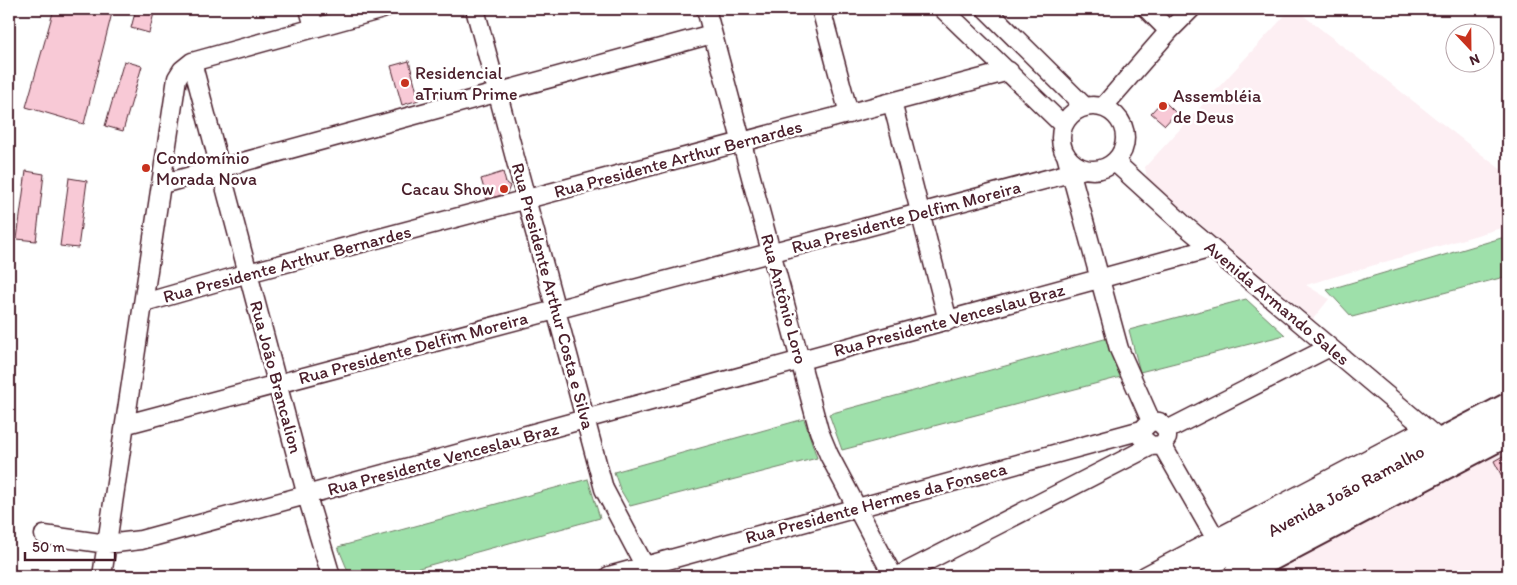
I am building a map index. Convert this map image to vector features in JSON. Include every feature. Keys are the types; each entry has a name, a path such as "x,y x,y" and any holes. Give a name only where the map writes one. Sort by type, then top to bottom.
{"highway":[{"name":"Avenida João Ramalho","path":"1183,576 1220,547 1433,435 1508,406"},
{"name":"Avenida João Ramalho","path":"1236,576 1508,433"},
{"path":"1433,435 1462,458"}],"street":[{"path":"309,9 314,27"},
{"path":"102,576 127,424 177,78 182,70 192,62 382,9"},
{"name":"Rua Presidente Arthur Costa e Silva","path":"475,9 608,499 647,571"},
{"name":"Rua Antônio Loro","path":"706,9 824,444 893,576"},
{"path":"821,9 849,114"},
{"path":"944,9 1064,125"},
{"path":"986,9 1085,107"},
{"path":"1147,9 1168,31"},
{"path":"1103,107 1168,31 1191,9"},
{"path":"162,184 712,34"},
{"name":"Rua João Brancalion","path":"192,62 307,496 331,576"},
{"name":"Rua Presidente Arthur Bernardes","path":"144,303 248,273 1009,71"},
{"path":"892,102 948,320"},
{"path":"1085,107 1103,107 1115,113 1125,129 1124,148 1115,162 1103,169 1082,171 1064,152 1061,141 1064,125 1069,117 1085,107"},
{"path":"1048,179 1057,169 1064,152"},
{"name":"Avenida Armando Sales","path":"1115,162 1328,348 1433,435"},
{"path":"1082,171 1078,200 1119,349 1146,426 1162,423 1160,440 1220,547 1145,576"},
{"name":"Rua Presidente Delfim Moreira","path":"127,424 1082,171"},
{"name":"Rua Presidente Venceslau Braz","path":"44,535 107,544 141,540 1212,248"},
{"path":"898,576 1160,440 1328,348"},
{"name":"Rua Presidente Hermes da Fonseca","path":"609,576 647,571 857,508 1146,426"}],"shaded area":[{"path":"1291,9 1295,9 1508,175 1508,226 1306,285 1329,299 1313,319 1147,179 1145,167"},
{"path":"1508,448 1508,576 1264,576"}],"green space":[{"path":"1508,236 1508,276 1352,317 1327,290"},
{"path":"1246,299 1285,335 1140,372 1129,330"},
{"path":"1108,338 1121,377 842,450 829,414"},
{"path":"804,419 817,458 630,506 620,489 614,472"},
{"path":"588,479 600,518 390,576 350,576 338,547"}],"building":[{"path":"54,9 113,9 84,124 26,107"},
{"path":"136,9 155,9 149,33 131,28"},
{"path":"124,61 142,66 123,131 105,126"},
{"name":"Residencial aTrium Prime","path":"409,61 419,100 402,105 391,66"},
{"name":"Assembléia de Deus","path":"1163,100 1176,113 1165,125 1151,113"},
{"path":"26,171 44,174 36,241 17,239"},
{"path":"503,172 506,183 510,186 508,191 506,194 487,199 481,179"},
{"path":"69,178 87,181 78,248 60,246"},
{"path":"1508,453 1508,488 1494,461"}],"place":[{"name":"Residencial aTrium Prime","path":"405,83"},
{"name":"Assembléia de Deus","path":"1163,106"},
{"name":"Condomínio Morada Nova","path":"146,168"},
{"name":"Cacau Show","path":"504,189"}]}
